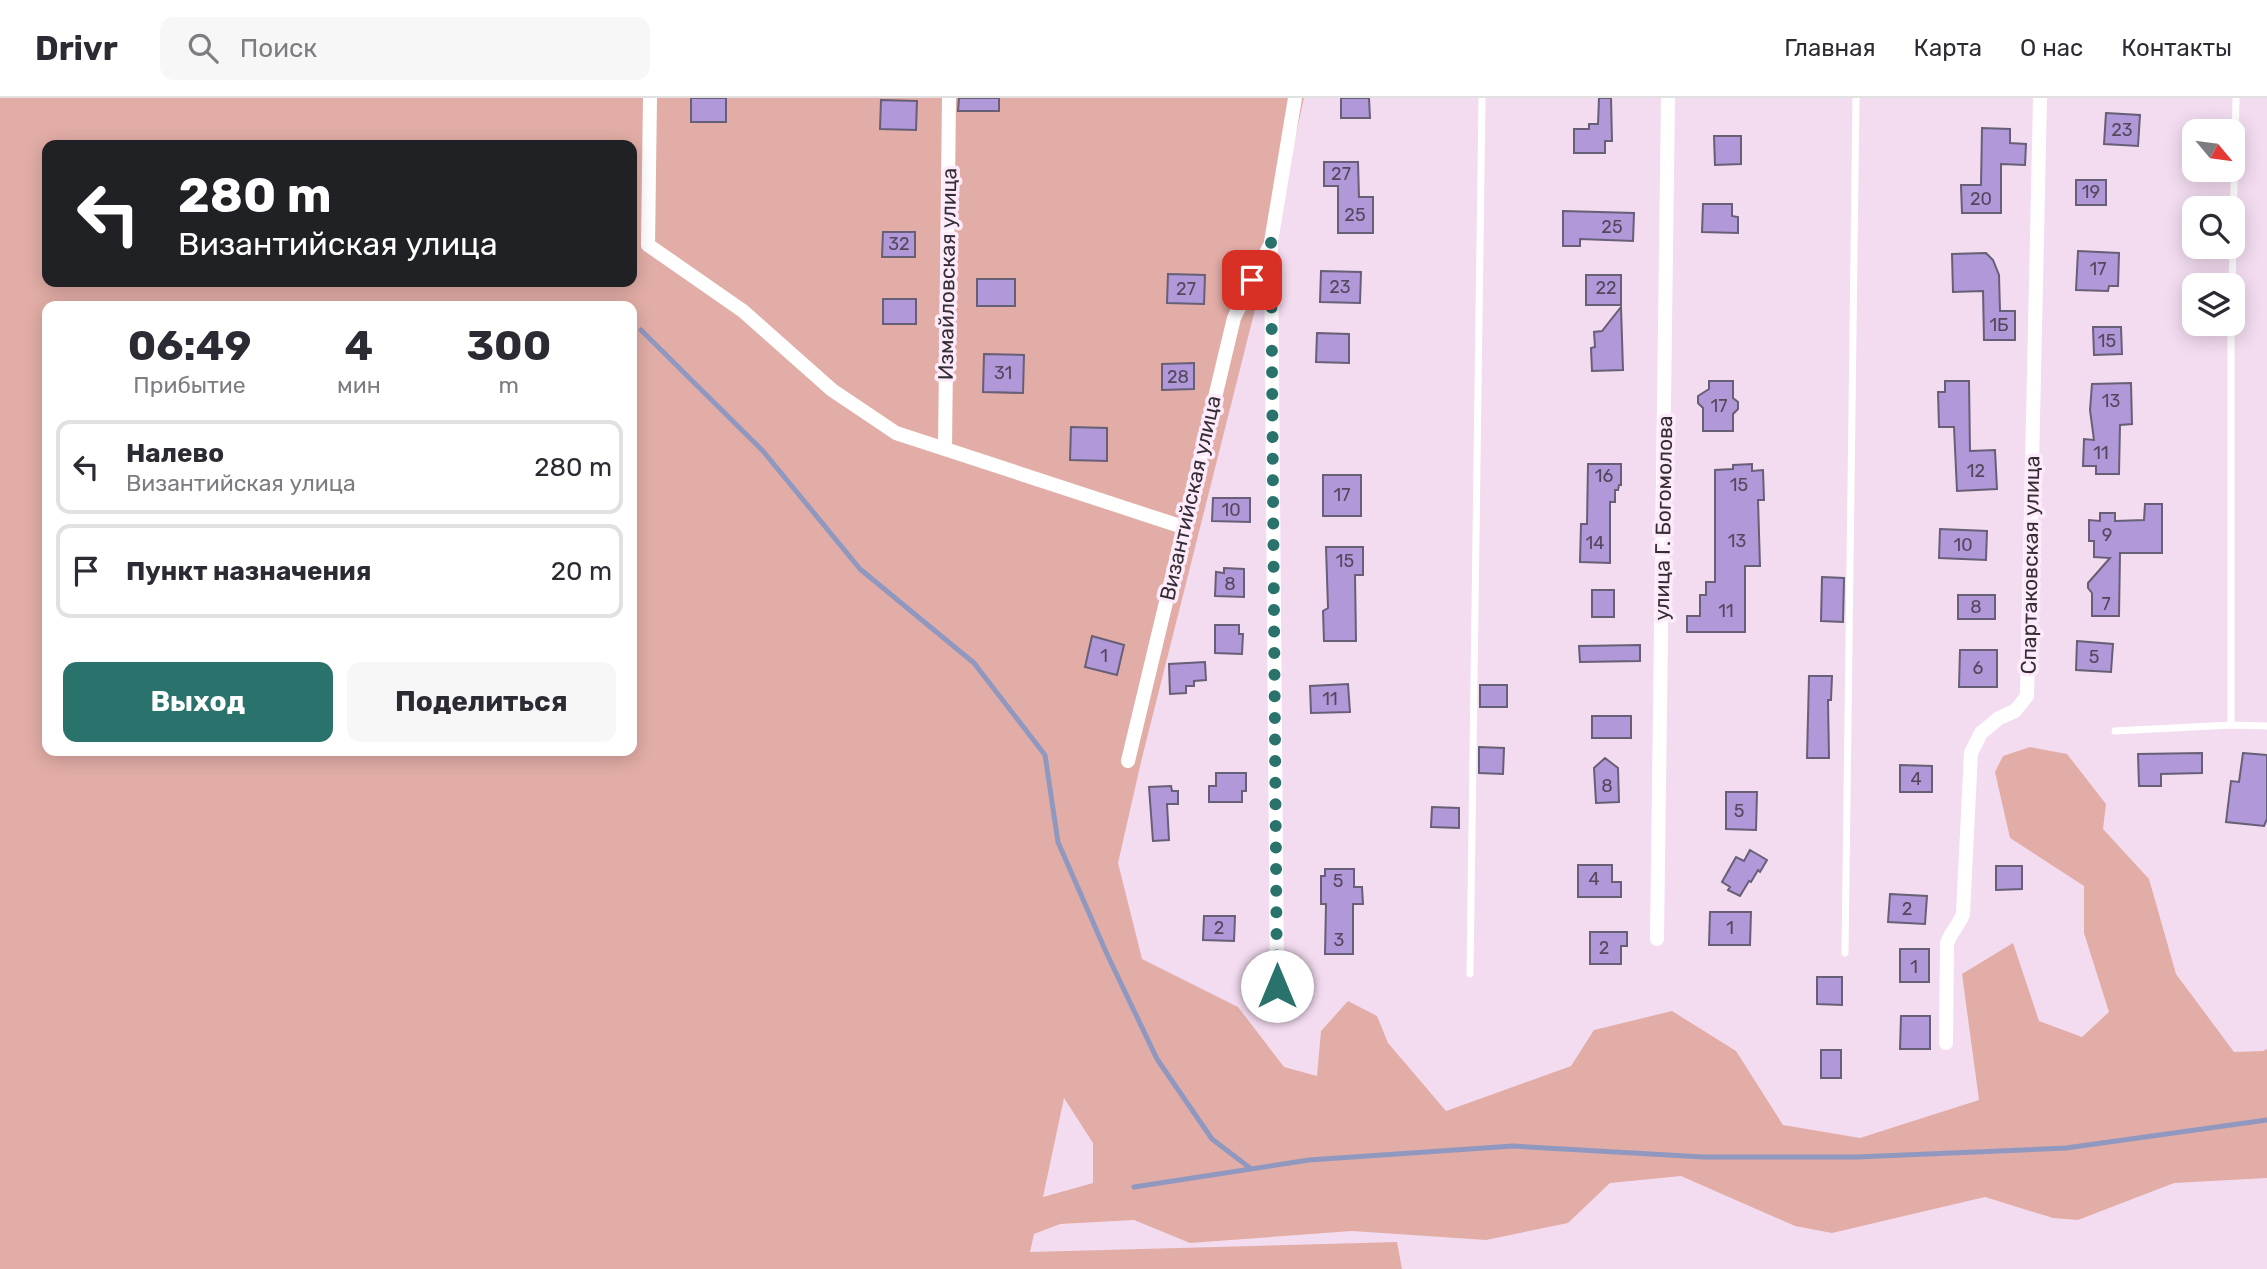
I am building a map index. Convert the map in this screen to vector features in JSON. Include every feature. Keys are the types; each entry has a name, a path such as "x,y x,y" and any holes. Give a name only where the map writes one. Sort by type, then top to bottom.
{"street":[{"path":"650,98 648,245 743,311 832,390 896,433 1184,527"},
{"name":"Измайловская улица","path":"945,449 949,98"},
{"path":"1277,986 1271,242 1295,98"},
{"name":"улица Г. Богомолова","path":"1657,939 1668,98"},
{"name":"Спартаковская улица","path":"1946,1043 1947,943 1963,914 1971,753 1981,733 1998,718 2015,711 2027,696 2040,98"},
{"name":"Византийская улица","path":"1128,761 1234,318 1271,242"}],"lane":[{"path":"1470,974 1482,98"},
{"path":"1844,953 1856,98"},
{"path":"2234,196 2236,98"},
{"path":"2231,336 2231,725"},
{"path":"2115,732 2231,725 2267,726"}],"shaded area":[{"path":"0,98 1304,98 1272,242 1118,863 1142,959 1238,1007 1284,1067 1317,1076 1321,1031 1348,1001 1377,1016 1388,1043 1446,1111 1571,1066 1594,1030 1672,1011 1736,1051 1783,1125 1860,1138 1979,1100 1962,974 2013,943 2039,1021 2082,1037 2109,1012 2084,933 2084,886 2010,838 1995,772 2003,756 2030,747 2067,754 2106,804 2103,829 2149,879 2176,974 2234,1052 2267,1049 2267,1178 2174,1183 2078,1220 2053,1218 1985,1197 1832,1233 1795,1226 1681,1176 1610,1183 1568,1223 1486,1240 1352,1231 1190,1243 1134,1220 1060,1224 1034,1234 1030,1252 1397,1242 1402,1269 0,1269","holes":["1064,1098 1093,1143 1093,1183 1043,1197"]}],"building":[{"path":"691,98 726,98 726,122 691,122"},
{"path":"959,98 999,98 999,111 958,111"},
{"path":"1341,98 1369,98 1370,118 1341,118"},
{"path":"1599,98 1611,98 1612,141 1605,141 1605,153 1574,153 1574,129 1589,129 1589,124 1598,124"},
{"path":"881,100 917,101 916,130 880,129"},
{"path":"2106,113 2140,115 2138,146 2104,144"},
{"path":"1982,128 2010,129 2010,143 2026,144 2025,165 2001,164 2001,213 1962,213 1961,185 1981,185"},
{"path":"1714,136 1741,136 1741,164 1715,165"},
{"path":"1324,162 1358,162 1359,197 1373,197 1373,233 1338,233 1338,186 1324,186"},
{"path":"2076,180 2106,180 2106,205 2076,205"},
{"path":"1703,204 1732,204 1732,216 1738,217 1738,233 1702,232"},
{"path":"1563,211 1634,213 1633,241 1580,239 1580,246 1563,246"},
{"path":"883,232 915,232 915,257 882,257"},
{"path":"2078,251 2119,253 2118,286 2109,286 2108,291 2076,290"},
{"path":"1986,253 1993,260 1999,275 2000,311 2015,311 2015,340 1984,340 1983,291 1953,292 1952,254"},
{"path":"1321,271 1361,272 1360,303 1320,302"},
{"path":"1168,274 1205,275 1204,304 1167,303"},
{"path":"1586,275 1621,275 1621,305 1586,305"},
{"path":"977,279 1015,279 1015,306 977,306"},
{"path":"883,299 916,299 916,324 883,324"},
{"path":"1621,307 1623,370 1592,371 1591,348 1595,347 1594,332 1602,331"},
{"path":"2093,327 2121,327 2122,354 2094,355"},
{"path":"1317,333 1349,334 1349,363 1316,362"},
{"path":"984,354 1024,355 1023,393 983,392"},
{"path":"1194,363 1194,389 1162,390 1162,364"},
{"path":"1709,381 1733,381 1733,398 1738,402 1738,409 1733,414 1733,431 1703,431 1703,408 1698,403 1698,396 1709,389"},
{"path":"1945,381 1969,381 1970,451 1995,450 1997,489 1957,491 1954,427 1939,427 1938,392 1945,392"},
{"path":"2131,383 2132,424 2120,425 2119,474 2096,474 2096,466 2083,466 2084,439 2094,440 2090,410 2092,384"},
{"path":"1071,427 1107,428 1107,461 1070,460"},
{"path":"1588,464 1621,464 1621,485 1615,490 1615,502 1610,502 1610,563 1580,562 1581,524 1587,524"},
{"path":"1752,464 1752,471 1763,470 1764,500 1758,500 1760,566 1745,566 1745,632 1687,632 1687,616 1700,616 1700,595 1706,595 1706,582 1715,582 1715,470"},
{"path":"1323,475 1361,475 1361,516 1323,516"},
{"path":"1213,498 1250,498 1250,522 1212,521"},
{"path":"2145,504 2162,504 2162,553 2120,553 2119,616 2092,616 2092,593 2088,583 2110,558 2094,557 2094,541 2089,541 2089,520 2100,521 2100,513 2115,513 2115,521 2144,520"},
{"path":"1940,529 1987,531 1986,560 1939,558"},
{"path":"1326,547 1363,547 1363,575 1355,575 1356,641 1324,641 1323,611 1328,608"},
{"path":"1224,568 1244,569 1244,597 1215,596 1216,572 1224,573"},
{"path":"1822,577 1844,578 1843,622 1821,621"},
{"path":"1592,590 1614,590 1614,617 1592,617"},
{"path":"1958,595 1995,595 1995,619 1958,619"},
{"path":"1215,625 1239,625 1239,634 1243,634 1242,654 1215,653"},
{"path":"1092,636 1124,645 1117,675 1085,667"},
{"path":"2077,641 2113,644 2111,672 2076,670"},
{"path":"1640,645 1640,661 1580,662 1579,646"},
{"path":"1960,650 1997,650 1997,687 1959,687"},
{"path":"1205,662 1206,680 1194,681 1194,686 1186,686 1186,693 1170,694 1169,664"},
{"path":"1809,676 1832,676 1831,700 1828,700 1829,758 1807,758"},
{"path":"1348,684 1350,712 1311,713 1310,686"},
{"path":"1480,685 1507,685 1507,707 1480,707"},
{"path":"1592,716 1631,716 1631,738 1592,738"},
{"path":"1479,747 1504,748 1503,774 1479,773"},
{"path":"2202,753 2202,773 2161,774 2161,786 2139,786 2138,754"},
{"path":"2243,753 2267,755 2267,819 2264,826 2226,822 2231,781 2239,782"},
{"path":"1605,758 1618,768 1619,802 1596,803 1594,768"},
{"path":"1900,765 1932,766 1932,792 1900,792"},
{"path":"1216,773 1246,773 1246,791 1242,791 1242,802 1209,802 1209,786 1216,786"},
{"path":"1171,786 1172,791 1178,791 1178,804 1167,804 1169,840 1153,841 1149,787"},
{"path":"1726,792 1757,792 1756,830 1726,829"},
{"path":"1432,807 1459,808 1459,828 1431,827"},
{"path":"1750,850 1767,860 1740,896 1728,890 1730,887 1722,882 1736,857 1744,861"},
{"path":"1578,865 1612,865 1612,882 1621,882 1621,897 1578,897"},
{"path":"1996,866 2022,866 2022,889 1996,890"},
{"path":"1325,869 1354,869 1354,887 1362,887 1363,904 1353,904 1353,954 1325,954 1326,904 1321,904 1321,876 1325,876"},
{"path":"1890,894 1927,896 1925,924 1888,922"},
{"path":"1710,912 1751,912 1750,945 1709,945"},
{"path":"1204,916 1235,916 1234,941 1203,940"},
{"path":"1590,932 1627,932 1627,946 1621,946 1621,964 1590,964"},
{"path":"1900,949 1929,949 1929,982 1900,982"},
{"path":"1817,977 1842,977 1842,1005 1817,1004"},
{"path":"1901,1016 1930,1016 1930,1049 1900,1049"},
{"path":"1821,1050 1841,1050 1841,1078 1821,1078"}],"waterway":[{"path":"641,330 763,451 860,569 974,663 1045,755 1058,842 1157,1059 1212,1139 1250,1168"},
{"path":"1134,1187 1309,1160 1513,1146 1703,1157 1857,1157 2066,1148 2267,1120"}],"route":[{"path":"1252,280 1271,242 1277,986"}]}
